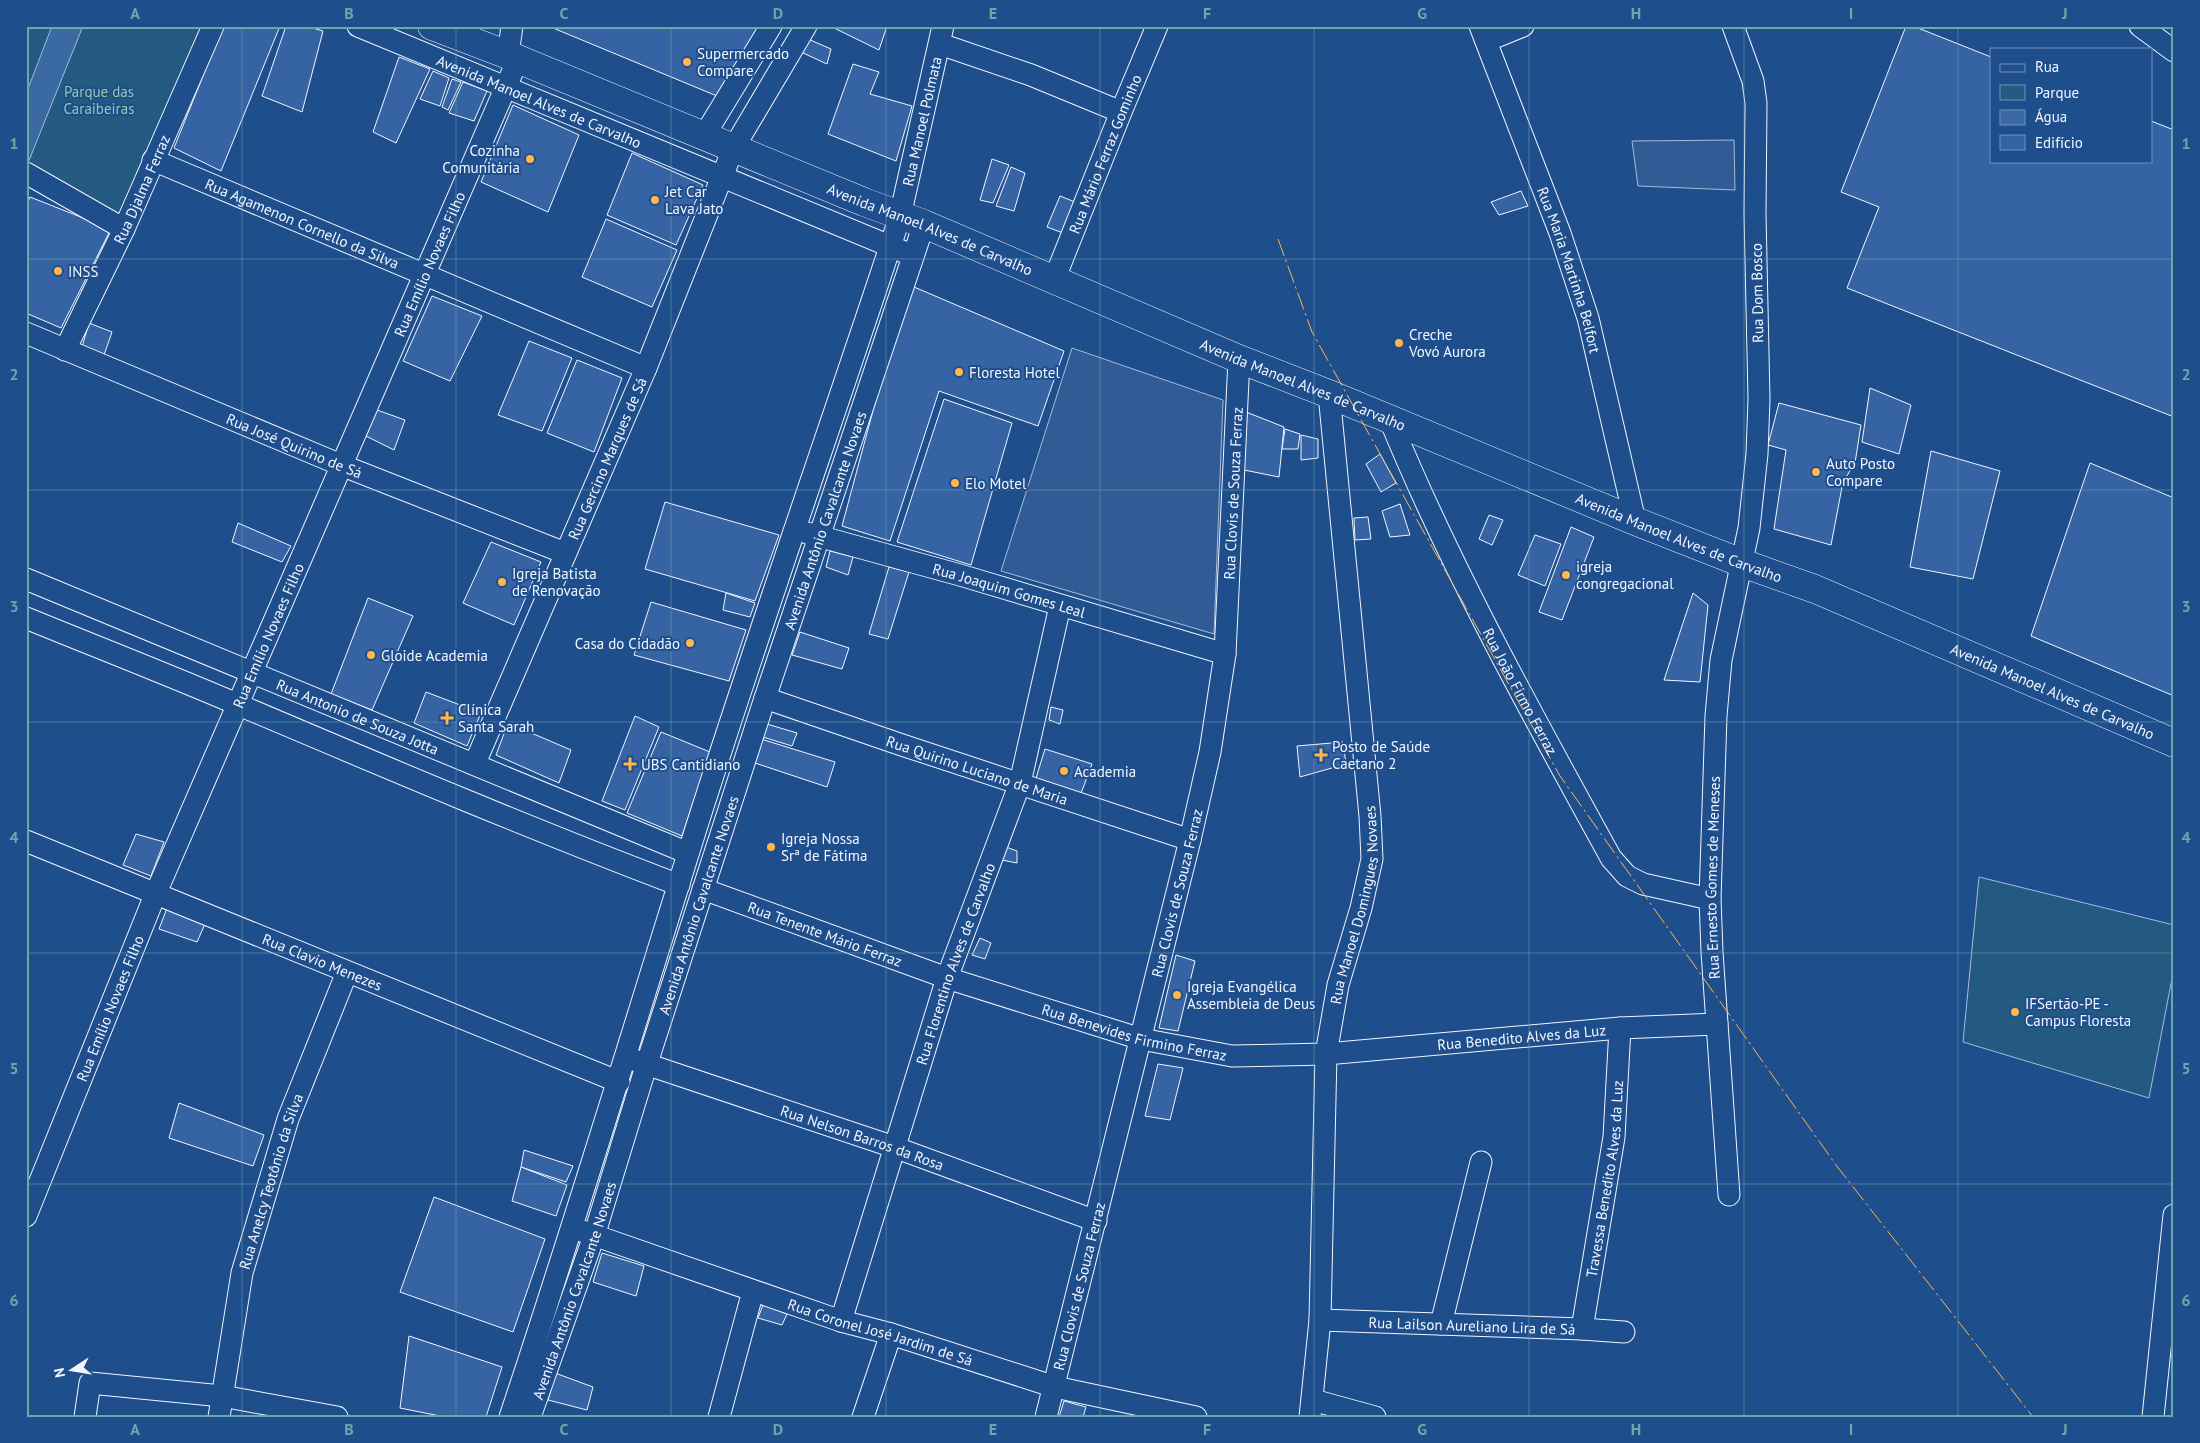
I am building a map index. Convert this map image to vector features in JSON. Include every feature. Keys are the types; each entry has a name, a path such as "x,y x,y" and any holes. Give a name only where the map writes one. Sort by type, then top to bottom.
{"main road":[{"name":"Avenida Manoel Alves de Carvalho","path":"432,26 513,57 733,149 912,220 1239,359 1329,394 1635,521 1815,589 2174,743"}],"street":[{"name":"Rua Djalma Ferraz","path":"65,350 124,229 213,26"},
{"name":"Avenida Manoel Alves de Carvalho","path":"358,26 722,176 890,248 914,255"},
{"name":"Rua Emílio Novaes Filho","path":"26,1216 155,895 340,465 426,274 504,87 513,57 512,26"},
{"path":"704,136 771,26"},
{"name":"Rua Gercino Marques de Sá","path":"475,763 646,368 733,149 806,26"},
{"name":"Rua Mário Ferraz Gominho","path":"1054,280 1157,26"},
{"path":"1483,33 1523,26"},
{"name":"Rua Dom Bosco","path":"1733,26 1753,81 1756,125 1755,214 1759,399 1757,454 1750,519 1742,563"},
{"path":"2140,26 2174,51"},
{"name":"Rua Maria Martinha Belfort","path":"1483,33 1560,233 1586,310 1635,521"},
{"path":"942,35 1031,75 1121,112"},
{"name":"Rua Manoel Polmata","path":"912,220 942,35"},
{"name":"Rua Agamenon Cornello da Silva","path":"153,160 646,368"},
{"path":"26,173 124,229"},
{"path":"510,1417 619,1082 688,853 794,529 890,248 912,220"},
{"name":"Avenida Antônio Cavalcante Novaes","path":"530,1417 594,1236 647,1064 765,698 914,255 912,220"},
{"name":"Rua José Quirino de Sá","path":"26,333 340,465 565,553"},
{"name":"Rua Clovis de Souza Ferraz","path":"1046,1417 1141,1039 1210,752 1225,654 1239,359"},
{"name":"Rua Manoel Domingues Novaes","path":"1311,1408 1320,1320 1326,1054 1338,985 1361,908 1372,859 1370,816 1329,394"},
{"name":"Rua João Firmo Ferraz","path":"1390,420 1422,499 1519,691 1611,858 1627,876 1643,884 1710,899"},
{"name":"Rua Joaquim Gomes Leal","path":"794,529 1225,654"},
{"name":"Rua Ernesto Gomes de Meneses","path":"1728,1195 1710,899 1716,716 1721,660 1742,563"},
{"name":"Rua Antonio de Souza Jotta","path":"26,579 475,763 688,853"},
{"name":"Rua Florentino Alves de Carvalho","path":"841,1321 947,978 1020,783 1060,606"},
{"path":"26,618 238,704 570,844 679,885"},
{"path":"759,638 782,649"},
{"name":"Rua Quirino Luciano de Maria","path":"765,698 1190,840"},
{"name":"Rua Clavio Menezes","path":"26,841 619,1082"},
{"name":"Rua Tenente Mário Ferraz","path":"703,889 947,978"},
{"name":"Rua Anelcy Teotônio da Silva","path":"219,1417 245,1264 288,1119 347,972"},
{"name":"Rua Benevides Firmino Ferraz","path":"947,978 1141,1039 1232,1056 1326,1054"},
{"name":"Rua Benedito Alves da Luz","path":"1326,1054 1620,1028 1717,1024"},
{"name":"Travessa Benedito Alves da Luz","path":"1582,1329 1614,1137 1620,1028"},
{"name":"Rua Nelson Barros da Rosa","path":"626,1058 894,1147 1096,1221"},
{"path":"1441,1324 1481,1162"},
{"path":"2153,1417 2174,1215"},
{"name":"Rua Coronel José Jardim de Sá","path":"571,1226 594,1236 841,1321 891,1334 1055,1387 1196,1417"},
{"path":"719,1417 753,1291"},
{"name":"Rua Lailson Aureliano Lira de Sá","path":"1320,1320 1624,1332"},
{"path":"863,1417 891,1334"},
{"path":"85,1417 90,1383 222,1396 337,1417"},
{"path":"1311,1408 1375,1417"}],"green space":[{"name":"Parque das Caraibeiras","path":"26,26 207,26 116,223 26,163"},
{"path":"1979,877 2174,925 2174,968 2149,1098 1963,1042"}],"shaded area":[{"path":"1734,140 1735,190 1638,186 1632,141"},
{"path":"1072,348 1223,400 1214,634 1001,571"}],"water":[{"path":"52,26 83,26 26,168 26,94"}],"building":[{"path":"223,26 280,26 221,171 174,148"},
{"path":"286,26 306,26 323,31 302,112 262,96"},
{"name":"Supermercado Compare","path":"554,26 760,26 717,96 553,28"},
{"path":"830,26 887,26 879,50"},
{"path":"1906,26 1913,26 1990,57 1990,162 2152,162 2152,121 2174,130 2174,417 1847,288 1879,207 1841,192"},
{"path":"808,39 831,49 827,64 801,52"},
{"path":"399,57 430,69 396,143 373,132"},
{"path":"853,64 879,72 870,94 912,106 896,161 828,134"},
{"path":"433,71 449,78 440,106 420,99"},
{"path":"452,79 461,82 448,110 442,107"},
{"path":"463,82 487,91 474,121 449,113"},
{"name":"Cozinha Comunitária","path":"513,105 579,135 548,212 481,182"},
{"name":"Jet Car Lava Jato","path":"632,153 703,185 676,245 607,215"},
{"path":"992,159 1009,165 993,203 980,200"},
{"path":"1011,167 1025,173 1014,211 996,206"},
{"path":"1521,191 1528,206 1499,215 1491,202"},
{"path":"1060,196 1075,202 1063,233 1047,227"},
{"name":"INSS","path":"30,197 111,229 61,328 26,313 26,206"},
{"path":"606,219 677,250 652,307 582,277"},
{"name":"Floresta Hotel","path":"907,284 1064,351 1038,426 939,391 890,541 842,526"},
{"path":"432,296 482,316 450,381 403,361"},
{"path":"89,323 112,332 104,355 82,347"},
{"path":"529,341 572,358 542,431 498,415"},
{"path":"577,360 622,378 594,452 547,433"},
{"path":"1870,388 1911,405 1899,454 1862,442"},
{"name":"Elo Motel","path":"944,399 1012,423 971,565 897,542"},
{"name":"Auto Posto Compare","path":"1779,403 1861,425 1855,463 1843,482 1831,545 1774,529 1786,450 1768,445"},
{"path":"377,410 405,420 394,450 366,436"},
{"path":"1246,412 1284,427 1279,477 1244,470"},
{"path":"1285,429 1300,434 1298,449 1282,449"},
{"path":"1301,435 1318,439 1318,458 1301,460"},
{"path":"1931,451 2000,471 1973,579 1910,567"},
{"path":"1380,454 1396,483 1381,492 1366,464"},
{"path":"2090,463 2174,498 2174,696 2031,636"},
{"path":"665,502 779,535 755,601 645,569"},
{"path":"1400,504 1410,535 1390,537 1382,511"},
{"path":"1489,515 1503,520 1492,545 1479,539"},
{"path":"1368,517 1371,539 1355,540 1354,518"},
{"path":"238,523 291,546 282,562 232,542"},
{"name":"igreja congregacional","path":"1571,527 1594,537 1562,620 1539,612"},
{"path":"1535,535 1561,544 1545,586 1518,575"},
{"name":"Igreja Batista de Renovação","path":"491,542 541,562 514,625 463,603"},
{"path":"830,551 853,557 848,575 826,567"},
{"path":"889,567 909,572 888,639 869,634"},
{"path":"726,593 755,603 750,617 723,610"},
{"path":"1693,593 1708,605 1700,682 1664,680"},
{"name":"Gloide Academia","path":"368,598 413,616 372,710 331,694"},
{"name":"Casa do Cidadão","path":"651,602 746,630 729,681 634,655"},
{"path":"800,632 849,648 842,669 792,655"},
{"name":"Clínica Santa Sarah","path":"426,692 481,713 467,746 414,723"},
{"path":"1051,707 1063,710 1060,724 1049,720"},
{"name":"UBS Cantidiano","path":"635,716 659,727 625,810 602,801"},
{"path":"508,723 571,750 559,783 496,755"},
{"path":"767,724 797,733 792,746 763,737"},
{"path":"661,732 710,752 682,836 627,813"},
{"path":"761,739 835,762 827,787 755,763"},
{"name":"Posto de Saúde Caetano 2","path":"1343,742 1346,764 1300,777 1297,746"},
{"name":"Academia","path":"1045,749 1092,764 1080,796 1036,778"},
{"path":"136,834 164,842 151,876 123,865"},
{"path":"1006,847 1017,851 1017,863 1002,860"},
{"path":"167,908 205,924 197,942 159,929"},
{"path":"980,938 991,943 985,959 972,955"},
{"name":"Igreja Evangélica Assembleia de Deus","path":"1176,955 1195,961 1178,1031 1159,1028"},
{"path":"1158,1064 1183,1068 1170,1120 1145,1116"},
{"path":"179,1103 264,1135 253,1166 169,1138"},
{"path":"524,1150 573,1166 566,1182 521,1167"},
{"path":"521,1167 567,1185 556,1216 512,1201"},
{"path":"434,1197 545,1239 513,1332 400,1292"},
{"path":"602,1253 644,1266 636,1296 593,1282"},
{"path":"763,1305 787,1314 782,1325 758,1318"},
{"path":"409,1336 502,1367 486,1417 445,1417 400,1408"},
{"path":"555,1373 593,1387 587,1410 548,1400"},
{"path":"1064,1401 1086,1407 1083,1417 1059,1417"}],"power":[{"path":"1278,239 1312,332 1560,776 1836,1165 2033,1417"}],"place":[{"name":"Supermercado Compare","path":"687,62"},
{"name":"Cozinha Comunitária","path":"530,159"},
{"name":"Jet Car Lava Jato","path":"655,200"},
{"name":"INSS","path":"58,271"},
{"name":"Creche Vovó Aurora","path":"1399,343"},
{"name":"Floresta Hotel","path":"959,372"},
{"name":"Auto Posto Compare","path":"1816,472"},
{"name":"Elo Motel","path":"955,483"},
{"name":"igreja congregacional","path":"1566,575"},
{"name":"Igreja Batista de Renovação","path":"502,582"},
{"name":"Casa do Cidadão","path":"690,643"},
{"name":"Gloide Academia","path":"371,655"},
{"name":"Clínica Santa Sarah","path":"447,718"},
{"name":"Posto de Saúde Caetano 2","path":"1321,755"},
{"name":"UBS Cantidiano","path":"630,764"},
{"name":"Academia","path":"1064,771"},
{"name":"Igreja Nossa Srª de Fátima","path":"771,847"},
{"name":"Igreja Evangélica Assembleia de Deus","path":"1177,995"},
{"name":"IFSertão-PE - Campus Floresta","path":"2015,1012"}]}
